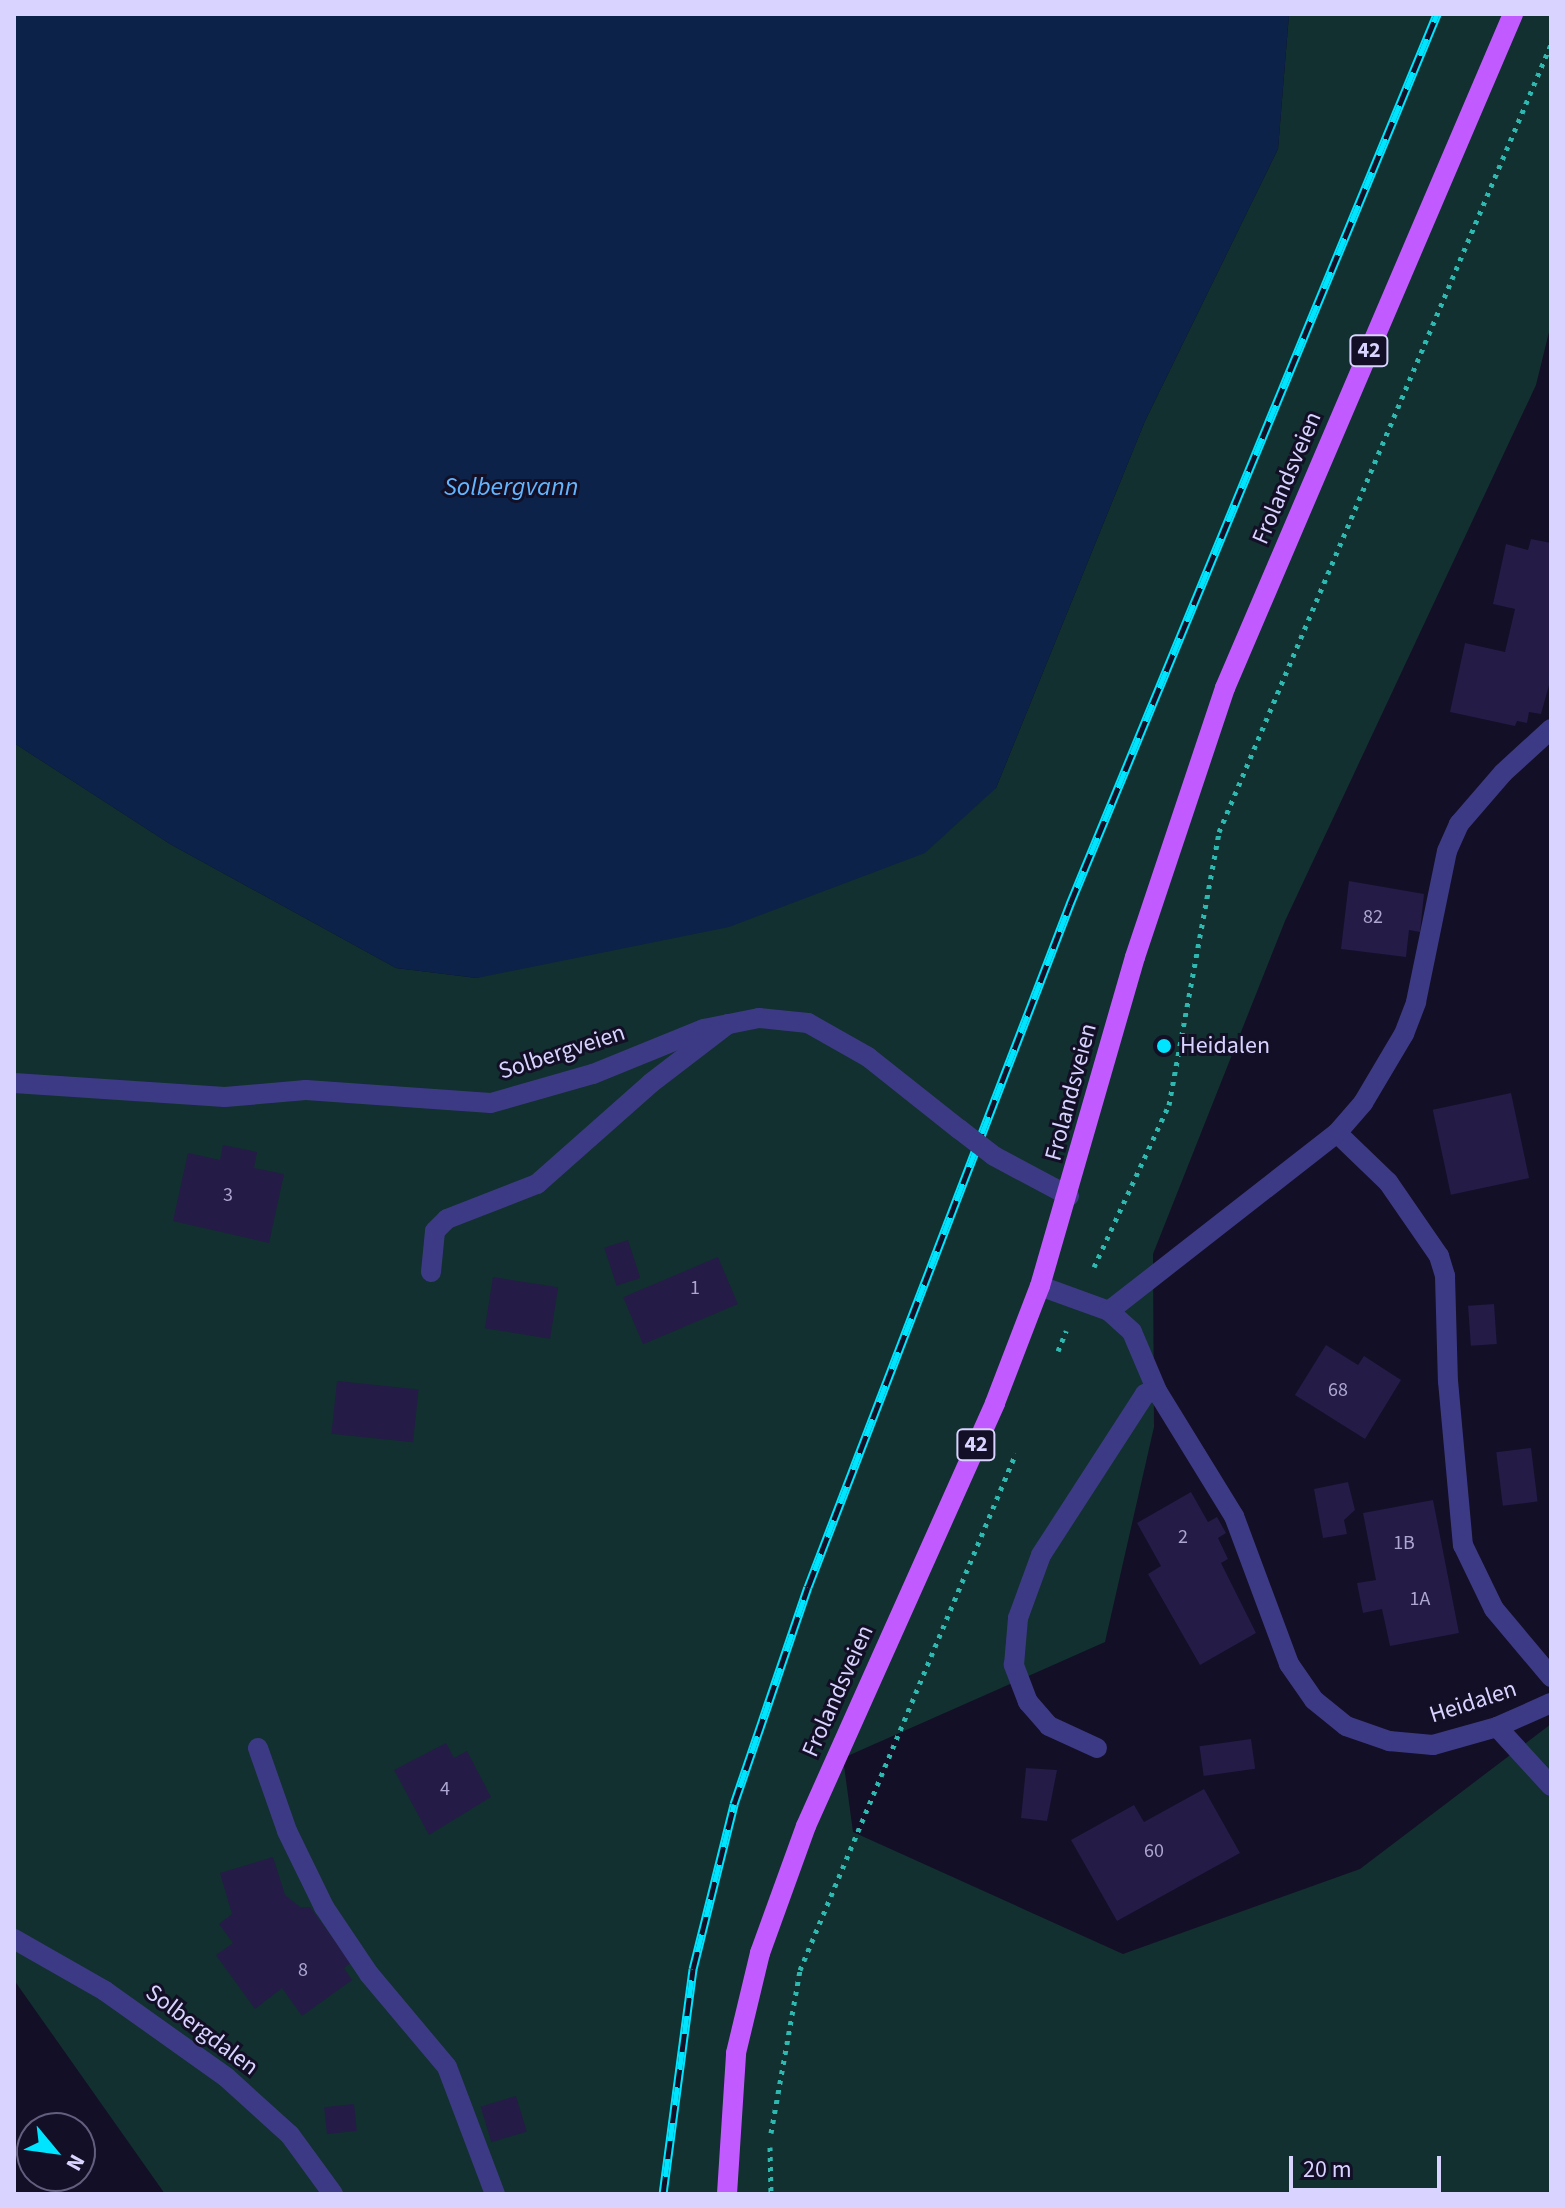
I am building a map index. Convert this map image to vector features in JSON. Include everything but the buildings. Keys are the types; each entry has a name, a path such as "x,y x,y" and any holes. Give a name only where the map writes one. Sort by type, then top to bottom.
{"main road":[{"name":"Frolandsveien","path":"727,2194 736,2053 760,1953 806,1826 995,1403 1040,1286 1069,1196 1135,957 1221,701 1513,14"}],"street":[{"path":"1109,1311 1337,1133 1363,1103 1404,1034 1416,1002 1447,851 1459,824 1503,773 1551,729"},
{"name":"Solbergveien","path":"14,1083 225,1097 306,1090 491,1103 593,1074 728,1024 759,1018 808,1023 868,1057 994,1156 1069,1196"},
{"path":"431,1272 435,1231 447,1219 537,1184 651,1083 728,1024"},
{"path":"1337,1133 1388,1182 1439,1256 1445,1276 1448,1381 1463,1545 1494,1609 1551,1677"},
{"name":"Heidalen","path":"1040,1286 1109,1311 1132,1332 1157,1391 1234,1516 1289,1664 1314,1700 1346,1726 1389,1741 1433,1745 1497,1727 1551,1703"},
{"path":"1097,1748 1049,1726 1028,1702 1014,1665 1018,1618 1041,1555 1109,1458 1145,1394 1157,1391"},
{"path":"1497,1727 1551,1786"},
{"path":"258,1748 287,1831 324,1907 369,1974 447,2067 465,2103 495,2194"},
{"name":"Solbergdalen","path":"14,1939 105,1991 226,2077 290,2135 333,2194"}],"path":[{"path":"1055,1359 1169,1105 1219,832 1551,44"},
{"path":"771,2194 770,2137 800,1970 1019,1447"}],"green space":[{"path":"1289,14 1551,14 1551,324 1536,385 1285,921 1153,1254 1154,1427 1105,1642 843,1758 853,1832 1123,1954 1360,1869 1551,1724 1551,2194 165,2194 14,1980 14,743 170,844 396,968 477,978 996,788 1145,421 1278,149"}],"water":[{"name":"Solbergvann","path":"14,14 1289,14 1278,149 1145,421 996,788 925,853 729,927 477,978 396,968 170,844 14,743"}],"railway":[{"path":"663,2194 693,1969 734,1804 808,1587 1070,904 1437,14"}],"place":[{"name":"Heidalen","path":"1164,1046"}]}
